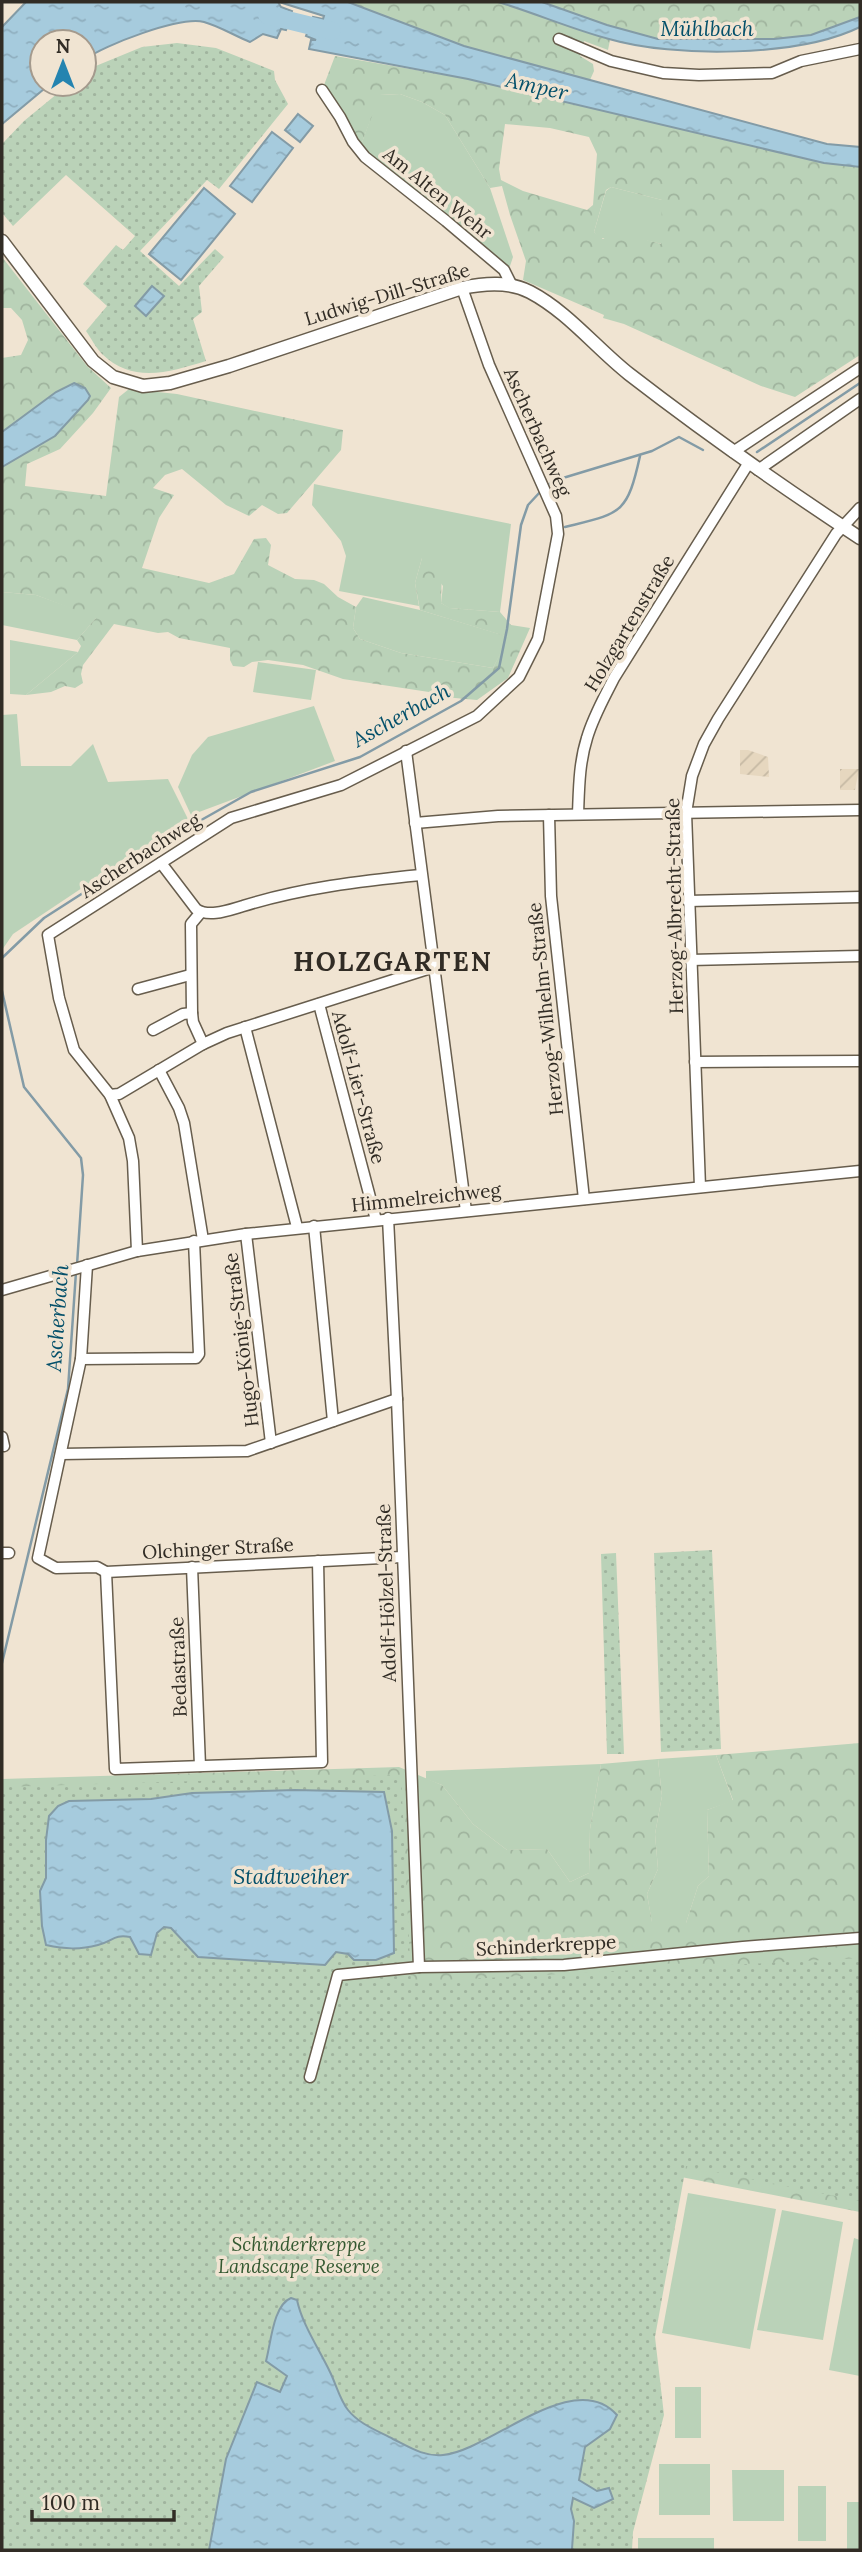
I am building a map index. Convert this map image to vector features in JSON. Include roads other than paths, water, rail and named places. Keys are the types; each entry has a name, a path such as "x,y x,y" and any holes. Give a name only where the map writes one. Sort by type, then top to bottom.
{"street":[{"path":"559,39 611,61 663,72 699,75 772,73 785,66 860,49"},
{"name":"Am Alten Wehr","path":"322,90 365,157 505,271 512,286"},
{"name":"Ludwig-Dill-Straße","path":"2,241 93,361 113,377 143,386 170,383 229,366 462,288 488,284 512,286 528,291 552,307 620,367 753,467 860,538"},
{"name":"Ascherbachweg","path":"110,1095 74,1050 59,998 48,935 231,818 341,785 477,716 519,677 538,639 558,534 556,516 497,385 462,288"},
{"path":"733,452 860,368"},
{"path":"753,467 860,399"},
{"name":"Holzgartenstraße","path":"578,814 582,757 599,707 614,678 753,467"},
{"name":"Herzog-Albrecht-Straße","path":"700,1187 686,813 691,780 706,739 791,602 843,527 860,508"},
{"path":"406,751 466,1211"},
{"path":"415,823 498,816 860,810"},
{"name":"Herzog-Wilhelm-Straße","path":"549,815 554,936 584,1199"},
{"path":"161,863 201,912"},
{"path":"201,912 221,912 285,893 421,875"},
{"path":"688,901 860,897"},
{"path":"201,912 191,924 190,975 191,1013 203,1044"},
{"path":"690,960 860,956"},
{"path":"137,1251 134,1161 129,1138 110,1095 119,1094 203,1044 244,1027 434,968"},
{"path":"138,989 190,975"},
{"name":"Adolf-Lier-Straße","path":"318,1004 382,1219"},
{"path":"153,1030 183,1014 191,1013"},
{"path":"244,1027 297,1227"},
{"path":"695,1062 860,1060"},
{"path":"80,1359 196,1358 199,1354 198,1240 184,1123 159,1070"},
{"name":"Himmelreichweg","path":"2,1290 137,1251 198,1240 297,1227 860,1171"},
{"name":"Adolf-Hölzel-Straße","path":"382,1219 397,1399 419,1967"},
{"path":"314,1226 333,1421"},
{"name":"Hugo-König-Straße","path":"246,1234 271,1443"},
{"path":"85,1266 80,1359 61,1454 247,1451 397,1399"},
{"name":"Olchinger Straße","path":"61,1454 38,1558 56,1569 97,1567 106,1572 402,1557"},
{"path":"106,1572 115,1769 322,1762 318,1561"},
{"name":"Bedastraße","path":"192,1567 200,1766"},
{"name":"Schinderkreppe","path":"310,2077 338,1975 419,1967 564,1965 860,1938"}],"water":[{"path":"26,2 278,2 281,7 292,11 286,30 281,29 277,38 263,34 250,42 210,24 193,21 142,33 98,52 98,28 28,28 28,98 33,98 2,124 2,27"},
{"path":"279,2 348,2 464,46 827,144 860,147 860,167 824,163 468,79 309,49 311,40 316,40 306,36 313,17 323,19 324,16"},
{"path":"498,2 542,2 607,25 658,39 774,39 811,35 860,17 860,27 834,37 771,49 667,49 609,39"},
{"path":"298,114 313,126 300,142 285,130"},
{"path":"272,132 293,148 252,202 230,186"},
{"path":"204,188 235,214 181,280 149,254"},
{"path":"152,286 164,296 146,316 135,306"},
{"path":"74,383 85,388 90,396 88,400 55,436 2,467 2,432 56,392"},
{"name":"Stadtweiher","path":"295,1790 384,1792 392,1831 394,1953 376,1960 354,1960 348,1954 336,1952 325,1965 198,1957 171,1928 164,1927 157,1933 151,1955 139,1954 130,1937 125,1936 85,1948 46,1945 40,1891 46,1878 49,1816 58,1806 69,1801"},
{"path":"291,2298 297,2300 307,2327 348,2410 369,2427 423,2453 443,2455 462,2450 555,2405 578,2400 599,2402 617,2415 610,2429 585,2447 579,2480 597,2491 609,2488 613,2499 594,2508 573,2498 571,2509 574,2521 574,2550 209,2550 226,2459 257,2382 280,2392 287,2376 266,2361 276,2316"}],"waterway":[{"name":"Amper","path":"267,15 332,31"},
{"path":"757,452 860,383"},
{"name":"Ascherbach","path":"546,487 553,481 652,451 679,437 703,450"},
{"path":"565,527 599,518 619,508 631,490 640,456"},
{"name":"Ascherbach","path":"2,958 44,918 164,841 251,792 360,757 461,701 499,668 521,525 528,505 541,491"},
{"name":"Ascherbach","path":"2,991 24,1087 81,1158 83,1175 77,1265"},
{"name":"Ascherbach","path":"2,1663 68,1389 76,1272"}],"district":[{"name":"HOLZGARTEN","path":"393,961"}],"water label":[{"name":"Mühlbach","path":"707,28"}],"park label":[{"name":"Schinderkreppe Landscape Reserve","path":"299,2255"}]}
